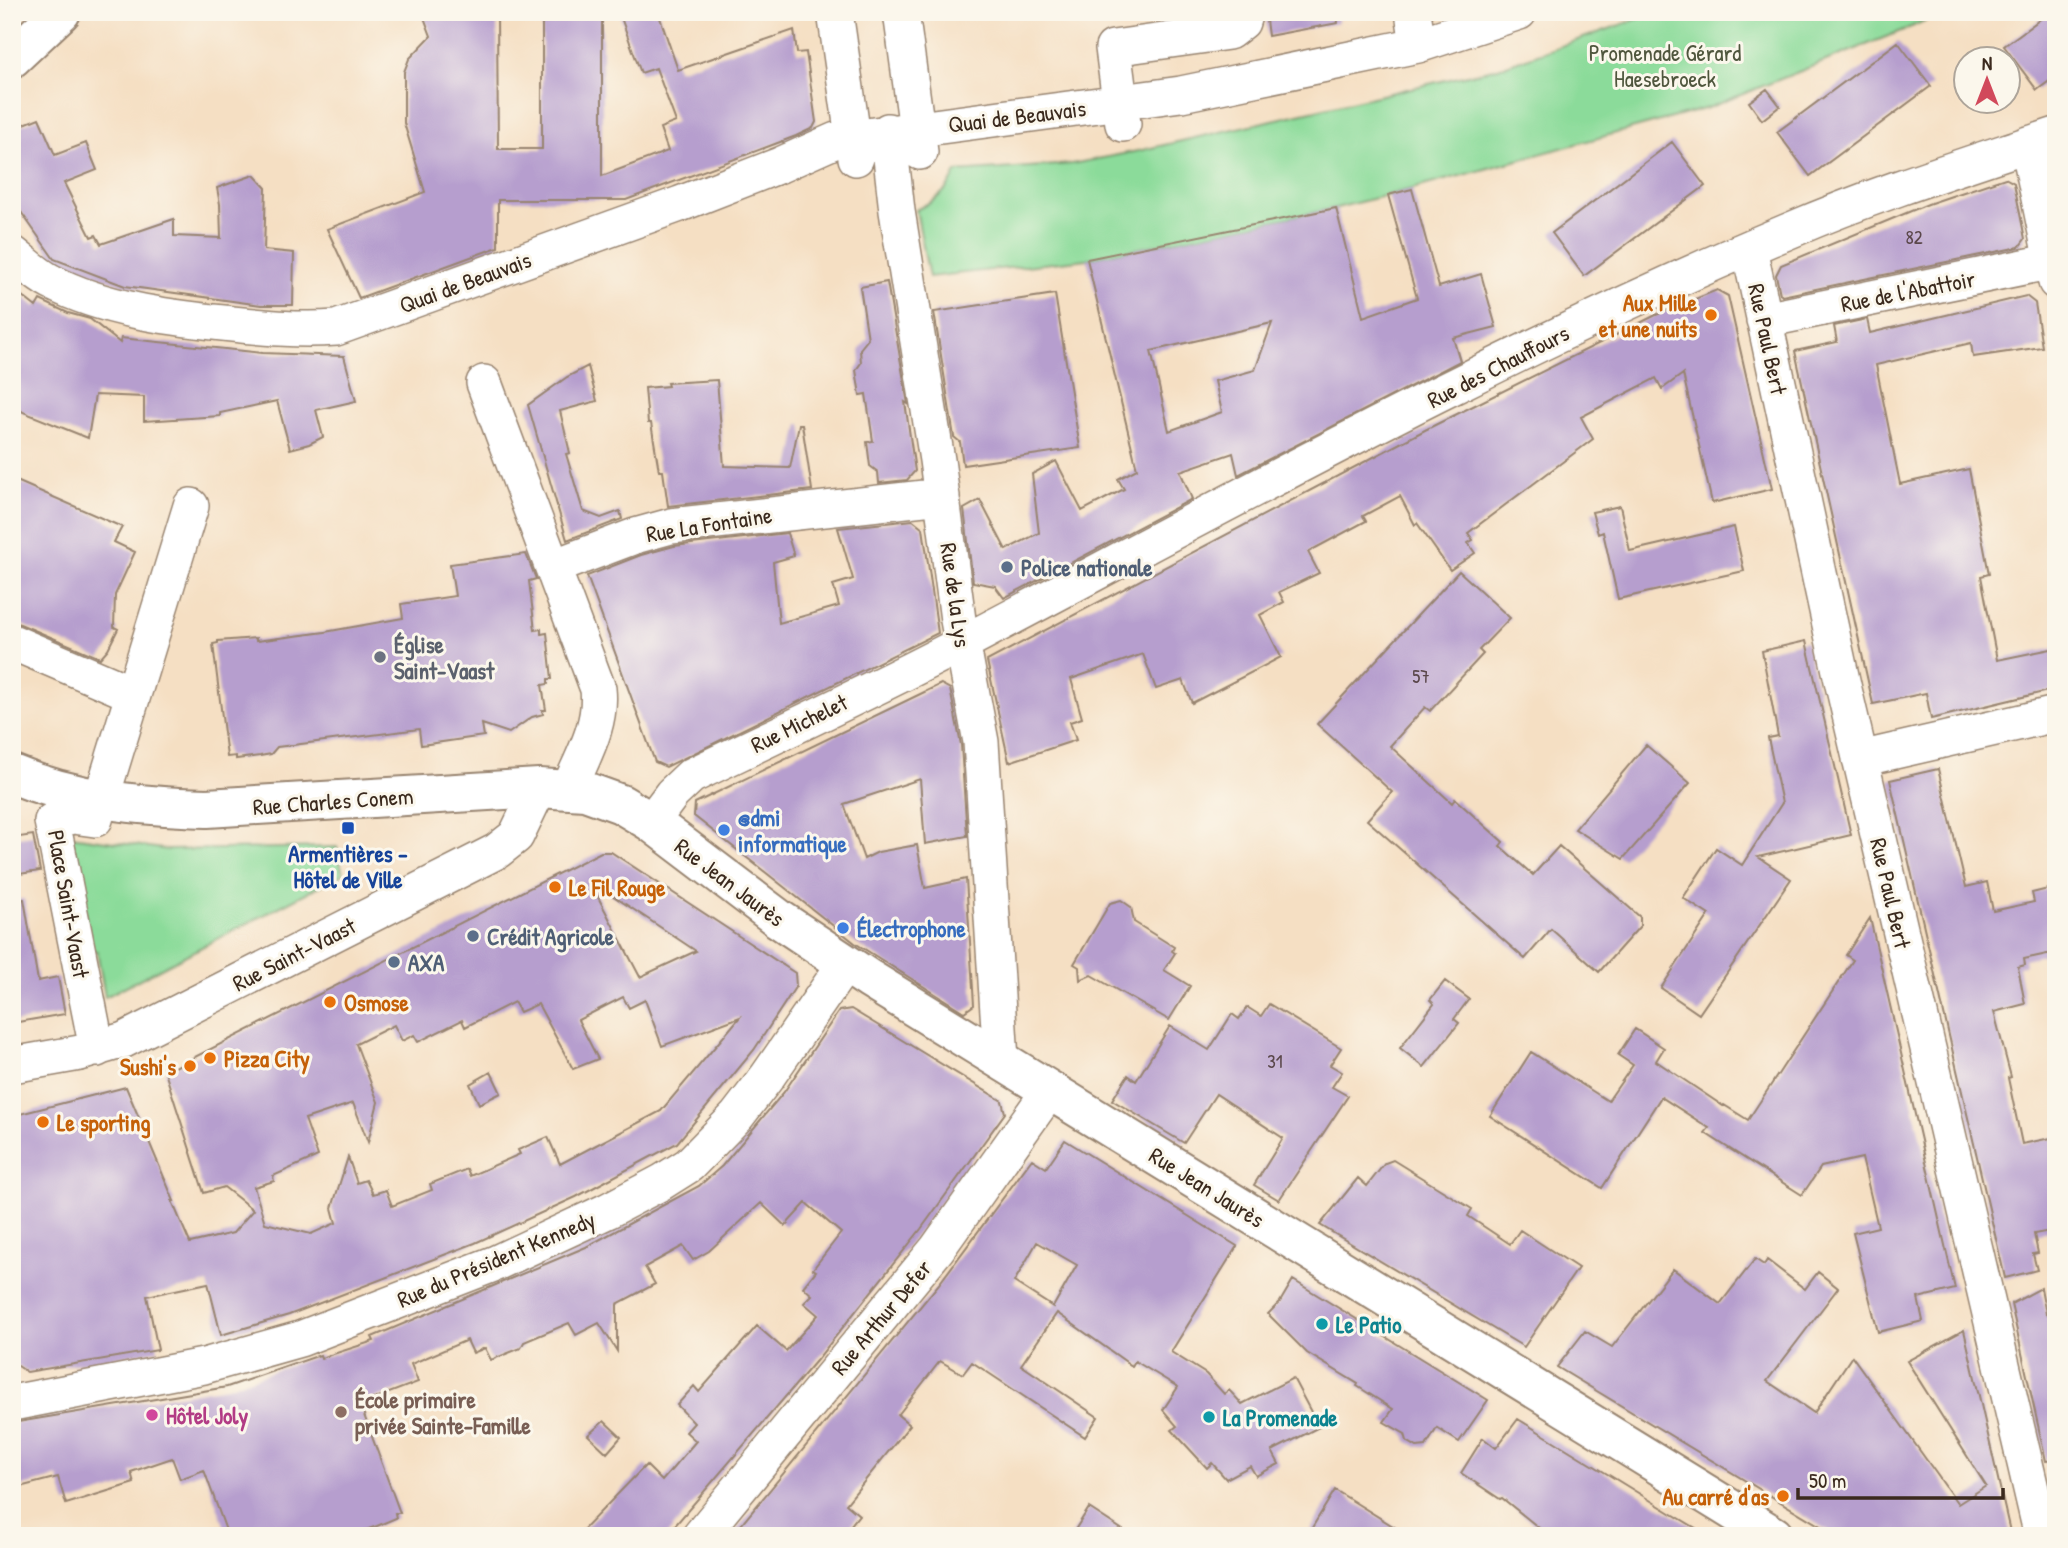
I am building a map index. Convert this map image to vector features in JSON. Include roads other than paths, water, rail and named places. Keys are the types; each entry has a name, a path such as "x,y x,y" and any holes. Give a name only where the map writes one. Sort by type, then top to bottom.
{"main road":[{"path":"12,58 61,12"},
{"name":"Rue Charles Conem","path":"12,774 48,788 100,800 165,807 207,808 554,788 607,798 651,822"},
{"name":"Rue Jean Jaurès","path":"651,822 779,919 845,964 1766,1534"}],"street":[{"path":"835,12 855,147"},
{"name":"Rue de la Lys","path":"901,12 904,142 897,211 983,765 1001,1060"},
{"path":"1121,113 1113,47 1230,32 1242,22 1245,12"},
{"name":"Quai de Beauvais","path":"14,253 40,276 61,286 156,316 304,329 347,326 780,165 820,146 855,147 904,142 1121,113 1259,79 1416,29 1519,12"},
{"path":"2042,140 2054,272"},
{"name":"Rue des Chauffours","path":"962,643 1343,444 1644,293 1884,194 2042,140"},
{"name":"Rue Paul Bert","path":"1749,248 1819,581 2042,1536"},
{"name":"Rue de l'Abattoir","path":"1764,320 2054,272"},
{"path":"484,383 553,567"},
{"name":"Rue La Fontaine","path":"553,567 635,536 671,526 942,496"},
{"path":"100,800 191,506"},
{"name":"Rue Saint-Vaast","path":"12,1065 97,1049 140,1032 498,851 516,836 592,736 599,713 600,702 594,673 553,567"},
{"path":"12,642 133,694"},
{"name":"Rue Michelet","path":"651,822 672,794 691,776 962,643"},
{"path":"1860,759 2056,714"},
{"name":"Place Saint-Vaast","path":"97,1049 51,821 74,816 96,819 100,800"},
{"name":"Rue du Président Kennedy","path":"12,1403 230,1360 339,1325 519,1253 662,1182 689,1165 737,1116 845,964"},
{"name":"Rue Arthur Defer","path":"700,1536 937,1250 1050,1090"}],"place":[{"name":"Aux Mille et une nuits","path":"1711,315"},
{"name":"Police nationale","path":"1007,567"},
{"name":"Église Saint-Vaast","path":"380,657"},
{"name":"Armentières – Hôtel de Ville","path":"348,828"},
{"name":"@dmi informatique","path":"724,830"},
{"name":"Le Fil Rouge","path":"555,887"},
{"name":"Électrophone","path":"843,928"},
{"name":"Crédit Agricole","path":"473,936"},
{"name":"AXA","path":"394,962"},
{"name":"Osmose","path":"330,1002"},
{"name":"Pizza City","path":"210,1058"},
{"name":"Sushi's","path":"190,1066"},
{"name":"Le sporting","path":"43,1122"},
{"name":"Le Patio","path":"1322,1324"},
{"name":"École primaire privée Sainte-Famille","path":"341,1412"},
{"name":"Hôtel Joly","path":"152,1415"},
{"name":"La Promenade","path":"1209,1417"},
{"name":"Au carré d'as","path":"1783,1496"}],"park label":[{"name":"Promenade Gérard Haesebroeck","path":"1665,65"}]}
